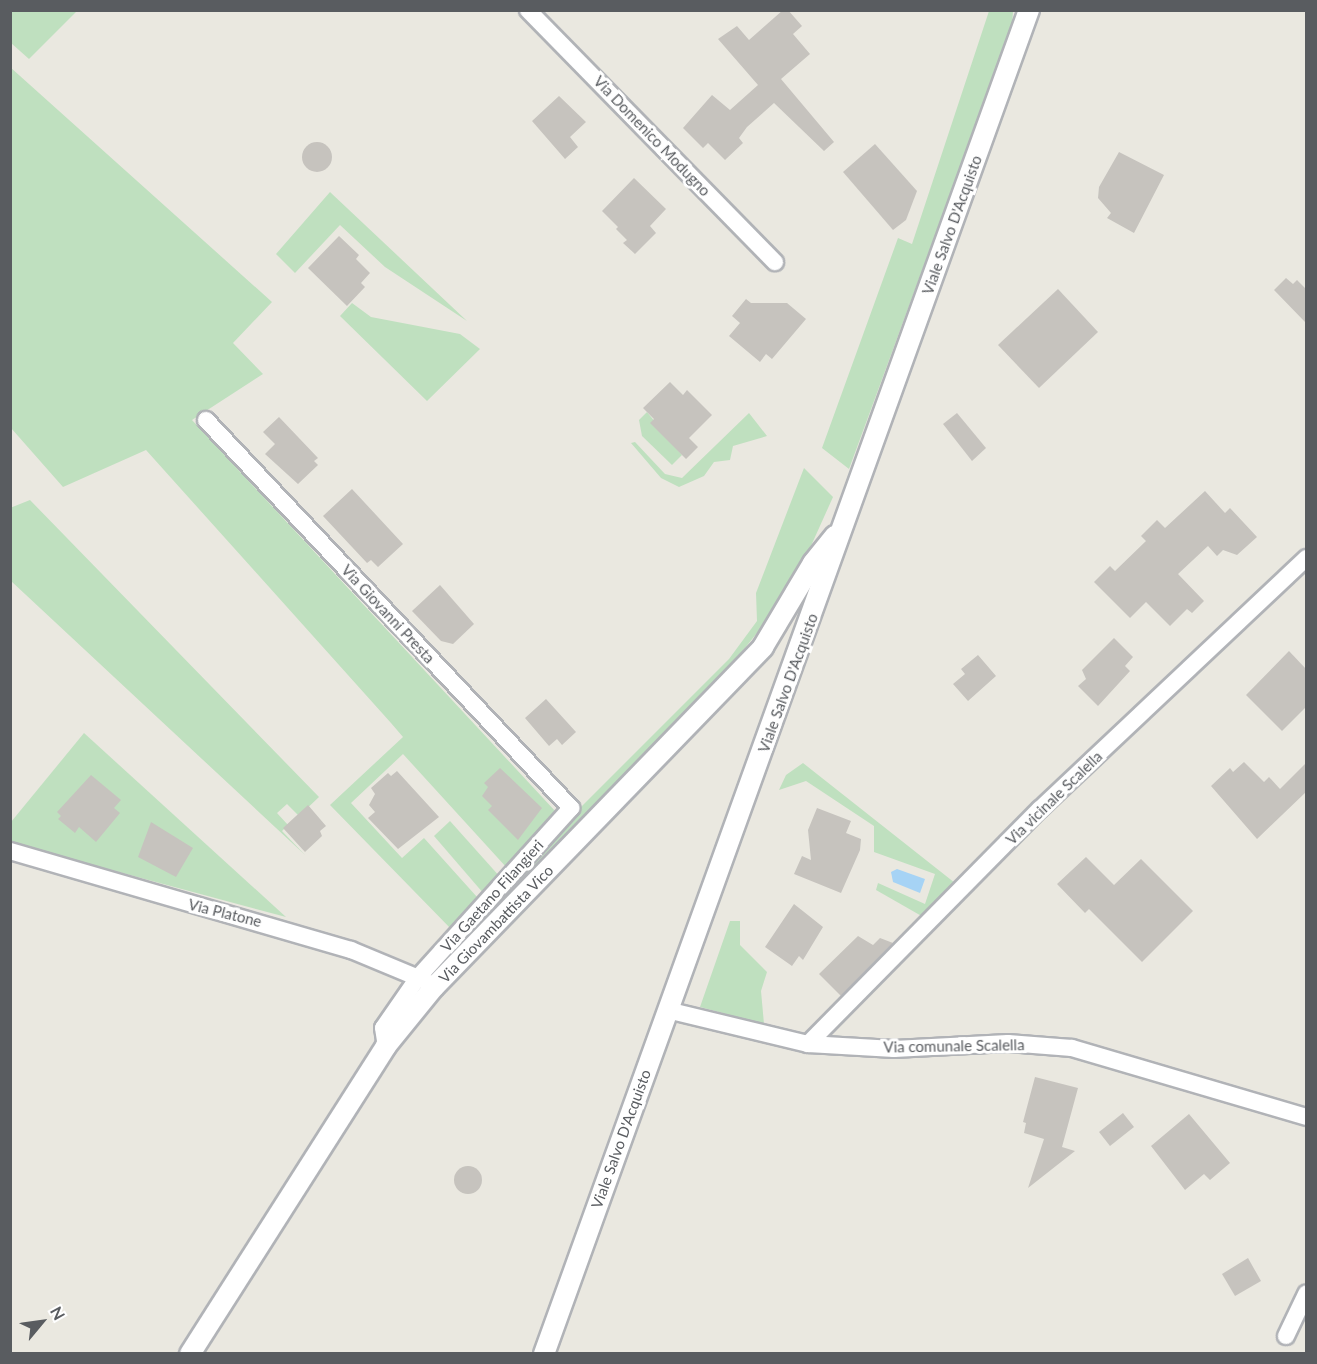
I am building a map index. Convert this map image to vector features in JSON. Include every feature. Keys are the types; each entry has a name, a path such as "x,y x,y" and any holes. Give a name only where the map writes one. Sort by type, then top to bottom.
{"street":[{"name":"Via Domenico Modugno","path":"528,10 775,262"},
{"name":"Viale Salvo D'Acquisto","path":"544,1353 667,1010 806,636 1029,10"},
{"name":"Via Giovanni Presta","path":"206,420 571,808"},
{"name":"Via Giovambattista Vico","path":"190,1353 426,982 763,647 813,563 843,527"},
{"name":"Via vicinale Scalella","path":"808,1044 1040,809 1306,558"},
{"path":"763,647 781,634 806,636"},
{"name":"Via Gaetano Filangieri","path":"426,982 571,808"},
{"name":"Via Platone","path":"10,851 148,893 267,924 426,982"},
{"name":"Via comunale Scalella","path":"667,1010 808,1044 894,1049 1008,1043 1072,1048 1306,1117"},
{"path":"1286,1335 1306,1294"}],"green space":[{"path":"11,11 77,11 29,59 11,43"},
{"path":"989,11 1013,11 1012,26 849,469 822,448 898,238 912,244"},
{"path":"10,67 272,302 233,343 263,374 192,420 556,812 507,868 403,754 351,803 402,858 424,838 477,897 453,931 330,805 403,737 391,723 146,450 63,487 11,428"},
{"path":"330,192 467,321 385,267 340,225 295,273 276,254"},
{"path":"352,303 371,317 460,334 480,349 427,401 340,316"},
{"path":"647,412 682,455 672,465 642,436 639,420"},
{"path":"749,413 767,436 733,446 730,460 714,462 704,476 679,487 661,478 631,443 635,442 665,474 682,478"},
{"path":"804,468 833,497 806,557 761,628 736,659 439,970 435,967 566,822 729,659 757,621 756,593"},
{"path":"30,500 319,797 299,816 287,804 277,813 288,825 282,831 305,855 11,581 10,508"},
{"path":"84,733 286,917 11,843 11,822"},
{"path":"803,763 955,883 925,918 876,890 878,883 925,904 935,874 874,852 874,826 806,781 779,790 786,775"},
{"path":"450,821 501,878 484,894 434,836"},
{"path":"730,921 740,921 740,945 767,972 761,991 764,1024 700,1007"}],"water":[{"path":"897,869 925,879 920,893 893,882 891,872"}],"building":[{"path":"783,10 788,10 802,26 793,34 810,54 781,79 834,142 824,151 774,103 747,127 739,138 743,143 725,160 708,143 703,148 683,128 712,95 730,110 758,85 718,39 737,26 749,40"},
{"path":"559,96 586,122 570,137 578,147 565,159 532,121"},
{"path":"317,142 323,143 331,151 331,163 323,171 317,172 311,171 303,163 302,157 303,151 311,143"},
{"path":"875,144 917,191 906,220 893,230 843,172"},
{"path":"1119,152 1164,175 1134,233 1107,218 1111,213 1098,198 1099,187"},
{"path":"634,178 666,209 650,226 656,233 635,254 623,243 627,240 616,229 618,227 602,211"},
{"path":"339,236 359,255 356,259 370,273 361,283 365,287 347,306 308,268"},
{"path":"1286,278 1293,284 1297,280 1306,289 1306,323 1274,290"},
{"path":"1058,289 1098,332 1039,388 998,345"},
{"path":"746,299 751,303 787,303 806,319 772,359 766,354 760,362 729,336 740,323 732,316"},
{"path":"670,382 683,395 687,390 712,415 689,438 698,447 686,459 650,423 654,419 643,408"},
{"path":"957,413 986,448 972,461 943,424"},
{"path":"279,417 318,458 314,461 318,465 298,484 265,454 275,444 263,432"},
{"path":"352,489 403,544 378,567 371,560 367,563 323,516"},
{"path":"1205,491 1225,513 1230,508 1257,537 1237,555 1223,550 1217,556 1208,546 1178,574 1204,601 1192,613 1187,609 1170,626 1146,602 1130,618 1094,582 1110,566 1115,571 1146,541 1141,536 1157,520 1165,528"},
{"path":"440,585 474,624 453,644 441,641 412,611"},
{"path":"1114,638 1133,657 1125,666 1130,671 1098,706 1078,686 1086,679 1082,670"},
{"path":"1289,651 1306,669 1306,707 1282,731 1246,695"},
{"path":"978,655 996,676 968,701 953,684 965,674 961,669"},
{"path":"546,699 576,732 562,745 557,739 549,746 525,718"},
{"path":"1244,762 1264,782 1269,777 1280,789 1306,763 1306,792 1257,839 1211,786 1230,768 1233,772"},
{"path":"500,768 542,808 518,840 488,810 492,806 482,796 488,787 484,783"},
{"path":"397,771 439,817 398,849 368,818 375,812 369,805 375,794 371,788 388,773 391,776"},
{"path":"91,775 121,800 114,808 120,813 96,842 79,827 75,833 58,819 61,816 57,812"},
{"path":"308,805 326,826 320,831 322,836 305,852 283,828"},
{"path":"817,808 851,821 846,833 861,839 860,850 841,893 794,874 802,856 811,860 808,830"},
{"path":"151,822 193,848 176,877 138,857"},
{"path":"1086,857 1114,885 1141,859 1193,911 1142,962 1089,909 1085,913 1057,884"},
{"path":"794,904 823,927 803,960 799,956 792,966 765,947"},
{"path":"858,936 873,945 880,938 893,943 841,996 819,974"},
{"path":"1035,1077 1078,1088 1062,1147 1075,1151 1028,1188 1044,1139 1024,1133 1026,1123 1023,1122"},
{"path":"1123,1113 1134,1127 1110,1146 1099,1132"},
{"path":"1189,1114 1230,1163 1210,1180 1204,1174 1185,1190 1151,1146"},
{"path":"468,1166 478,1170 482,1180 478,1190 468,1194 458,1190 454,1180 458,1170"},
{"path":"1248,1258 1261,1281 1235,1296 1222,1274"}]}
